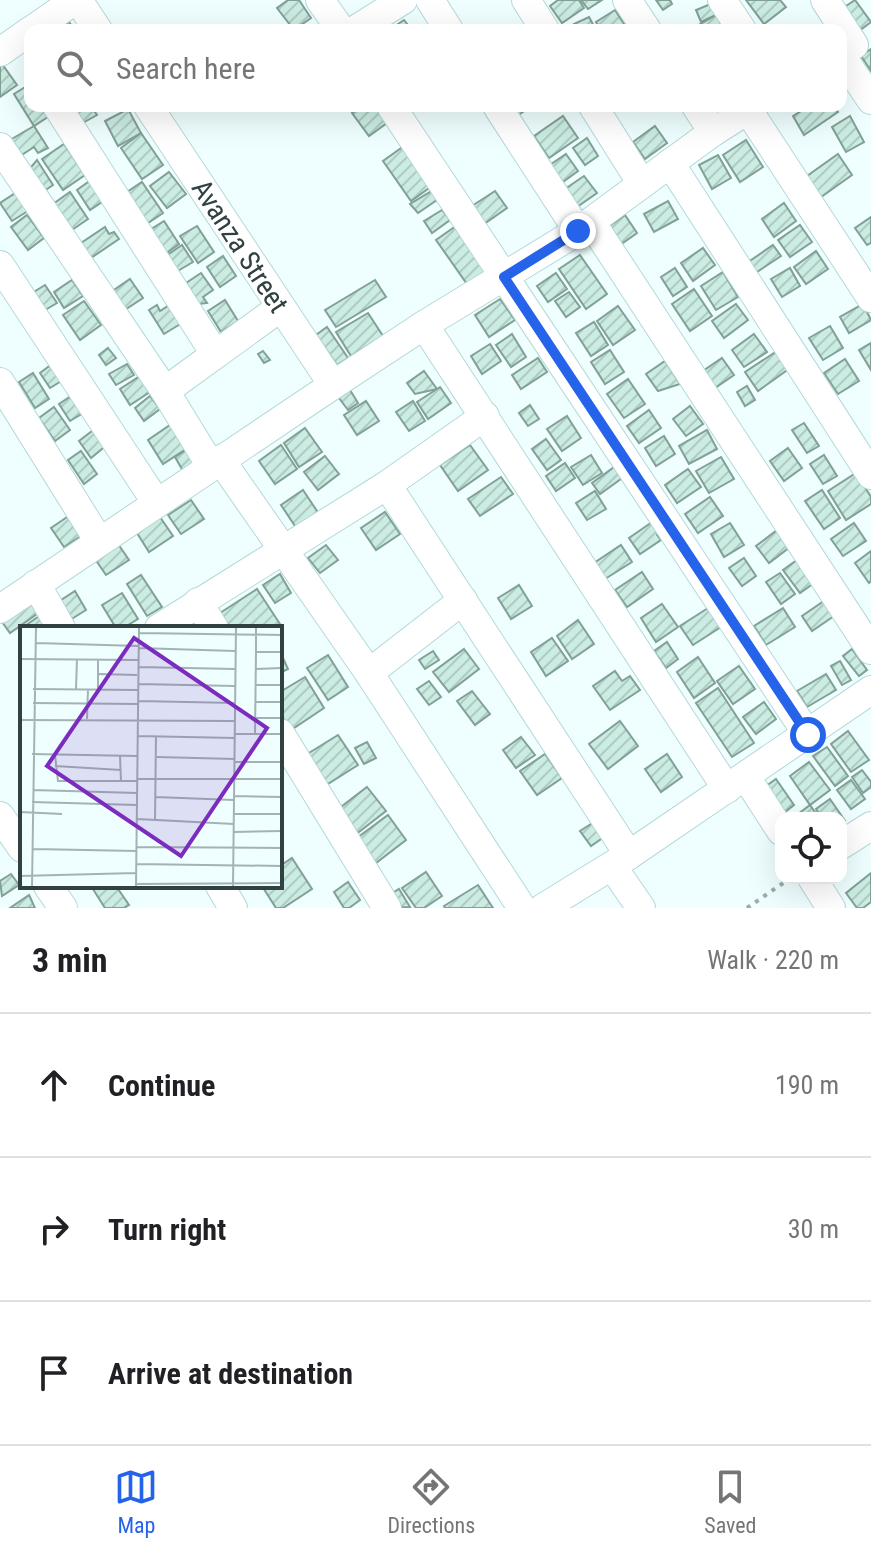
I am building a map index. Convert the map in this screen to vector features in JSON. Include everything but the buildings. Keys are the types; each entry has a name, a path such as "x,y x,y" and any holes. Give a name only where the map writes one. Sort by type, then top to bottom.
{"street":[{"path":"47,24 77,0 94,24"},
{"path":"320,0 337,24"},
{"path":"365,24 403,0"},
{"path":"430,0 445,24"},
{"path":"526,0 541,24"},
{"path":"627,0 643,24"},
{"path":"722,0 738,24"},
{"path":"825,0 839,24"},
{"path":"0,52 24,40"},
{"path":"852,47 871,100"},
{"path":"61,112 215,354"},
{"name":"Avanza Street","path":"152,112 333,385"},
{"path":"395,112 808,735"},
{"path":"501,112 585,226 871,650"},
{"path":"597,112 642,184"},
{"path":"700,112 713,132"},
{"path":"0,609 424,325 585,226 745,112"},
{"path":"754,112 871,298"},
{"path":"0,147 165,391 283,549 369,673 522,908"},
{"path":"670,163 871,475"},
{"path":"0,265 156,502"},
{"path":"165,391 281,307"},
{"path":"424,325 736,783 775,825"},
{"path":"0,382 99,541"},
{"path":"162,626 387,485 485,416"},
{"path":"387,485 463,600 620,861 641,908"},
{"path":"36,584 60,626"},
{"path":"369,673 463,600"},
{"path":"198,602 213,626"},
{"path":"543,908 620,861 871,690"},
{"path":"282,736 387,908"},
{"path":"0,816 20,845"},
{"path":"847,841 871,826"},
{"path":"816,884 831,908"},
{"path":"49,888 63,908"},
{"path":"221,888 233,908"}],"path":[{"path":"747,908 782,884"}],"route":[{"path":"578,231 504,277 808,735"}]}
